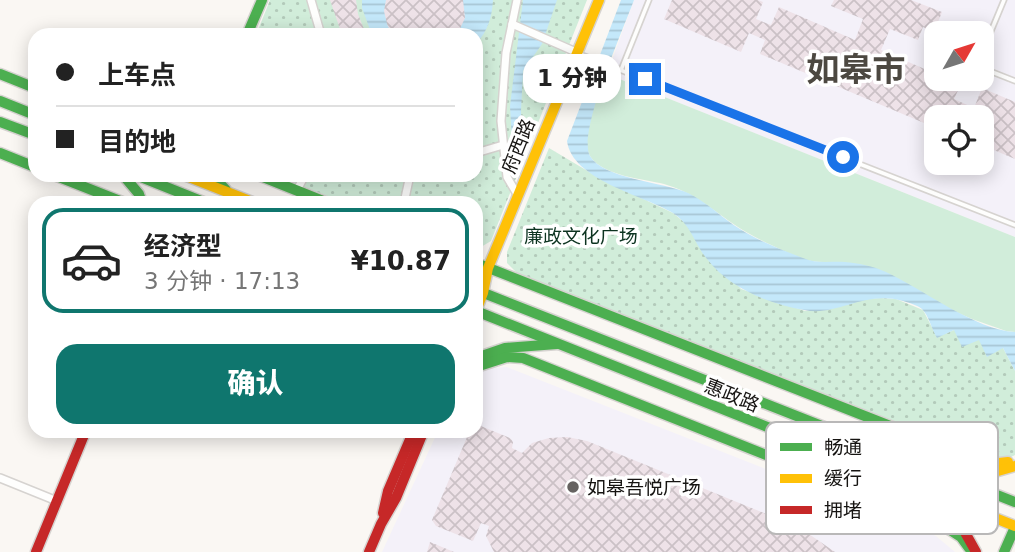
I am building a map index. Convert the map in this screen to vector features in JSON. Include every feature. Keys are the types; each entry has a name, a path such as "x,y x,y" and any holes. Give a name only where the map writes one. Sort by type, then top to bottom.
{"main road":[{"path":"250,28 262,0"},
{"name":"府西路","path":"483,279 599,0"},
{"path":"0,74 28,85"},
{"path":"0,101 28,112"},
{"path":"0,122 28,132"},
{"path":"0,153 28,164"},
{"path":"72,182 107,196"},
{"path":"154,182 188,196"},
{"path":"202,182 237,196"},
{"path":"219,182 229,193"},
{"path":"276,182 311,196"},
{"path":"483,266 879,422"},
{"name":"惠政路","path":"483,292 813,422"},
{"name":"惠政路","path":"483,314 766,427"},
{"path":"483,354 510,347 559,344"},
{"path":"483,365 507,357 523,358 766,455"},
{"path":"36,552 83,438"},
{"path":"381,523 388,491 411,438"},
{"path":"369,552 381,523 396,498 421,438"},
{"path":"998,471 1010,470 1013,462"},
{"name":"惠政路","path":"998,495 1015,502"},
{"name":"惠政路","path":"998,519 1015,526"},
{"path":"1004,552 1015,526"},
{"path":"956,534 972,551"},
{"path":"965,534 972,551"}],"street":[{"path":"310,0 319,28"},
{"path":"517,0 503,80 501,121 507,177 517,194"},
{"path":"512,24 576,52"},
{"path":"483,151 503,145"},
{"path":"297,190 301,182"},
{"path":"0,478 57,501"}],"lane":[{"path":"621,70 649,0"},
{"path":"994,24 1004,0"},
{"path":"576,52 1015,225"},
{"path":"994,73 1015,81"}],"shaded area":[{"path":"634,0 1015,0 1015,237 607,74"},
{"path":"507,367 766,469 766,534 931,534 955,552 382,552 435,438 483,438 483,370"}],"green space":[{"path":"270,0 587,0 491,241 483,246 483,196 327,196 292,182 483,182 483,28 259,28"},
{"path":"607,74 1015,237 1015,332 972,319 843,262 815,262 799,258 744,231 684,192 664,184 624,176 596,163 587,148 588,127"},
{"name":"廉政文化广场","path":"549,148 601,179 673,213 685,223 741,289 805,311 827,310 863,299 896,299 923,310 937,337 954,330 1003,348 1015,371 1015,455 1005,460 998,460 998,422 889,422 519,275 507,263 507,252"}],"water":[{"path":"362,0 493,0 489,23 483,35 483,28 369,28"},
{"path":"523,0 557,0 542,44 523,71 522,143 513,161 510,106"},
{"path":"621,0 634,0 603,80 590,126 590,156 597,164 620,175 688,193 733,225 787,252 813,261 850,262 876,268 901,279 966,317 999,330 1015,332 1015,371 1003,348 987,357 979,340 962,347 954,330 937,338 922,309 903,301 875,299 816,311 777,304 751,293 716,269 684,223 673,213 611,185 581,166 572,155 567,141"}],"building":[{"path":"330,0 356,0 364,28 340,28"},
{"path":"386,0 463,0 465,18 460,28 389,28 384,11"},
{"path":"672,0 758,0 763,2 756,19 771,25 779,7 855,40 863,19 831,6 834,0 911,0 942,12 938,21 924,21 918,40 890,29 881,50 924,69 924,91 958,91 954,99 967,105 924,105 924,123 760,54 765,40 749,33 741,52 664,19"},
{"path":"981,91 989,91 1015,102 1015,159 994,150 994,105 975,105"},
{"name":"如皋吾悦广场","path":"483,427 510,438 513,442 512,448 522,453 532,443 549,438 567,437 587,441 766,514 766,534 809,534 835,552 494,552 486,536 489,526 481,523 473,541 436,526 432,520 467,438 483,438"},
{"path":"430,542 454,552 427,552"}],"traffic: fast":[{"path":"250,28 262,0"},
{"path":"0,74 28,85"},
{"path":"0,101 28,112"},
{"path":"0,122 28,132"},
{"path":"0,153 28,164"},
{"path":"72,182 107,196"},
{"path":"129,182 140,196"},
{"path":"154,182 188,196"},
{"path":"219,182 226,190"},
{"path":"276,182 310,196"},
{"path":"483,266 880,422"},
{"path":"483,293 812,422"},
{"path":"483,314 766,426"},
{"path":"483,356 505,348 557,344"},
{"path":"483,365 507,357 523,358 766,455"},
{"path":"998,495 1015,502"},
{"path":"1004,552 1015,527"},
{"path":"956,534 969,548"}],"traffic: slow":[{"path":"483,293 488,268 599,0"},
{"path":"202,182 237,196"},
{"path":"998,463 1008,462"},
{"path":"998,471 1015,466"},
{"path":"998,519 1015,526"}],"traffic: jam":[{"path":"36,552 83,438"},
{"path":"383,513 388,491 411,438"},
{"path":"369,552 396,498 421,438"},
{"path":"966,534 976,552"}],"place":[{"name":"如皋吾悦广场","path":"573,487"}],"district":[{"name":"如皋市","path":"856,69"}],"route":[{"path":"645,79 843,157"}]}
